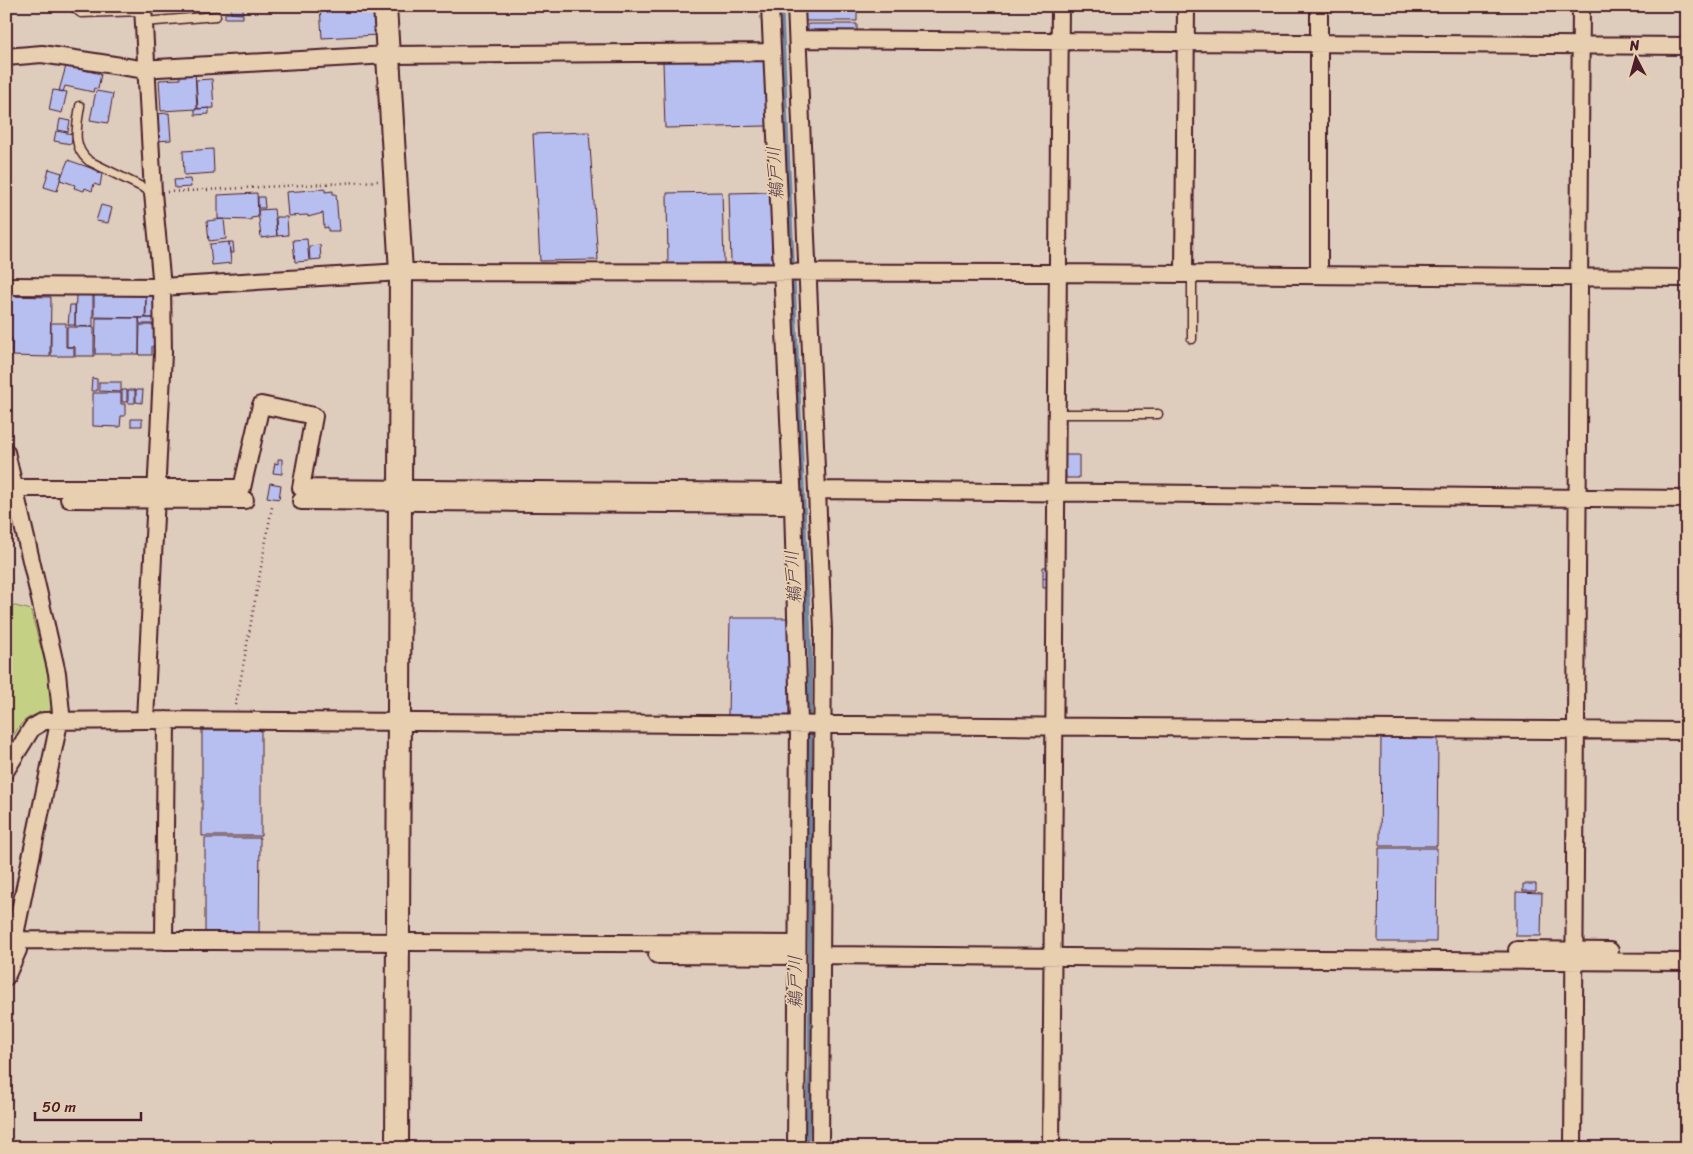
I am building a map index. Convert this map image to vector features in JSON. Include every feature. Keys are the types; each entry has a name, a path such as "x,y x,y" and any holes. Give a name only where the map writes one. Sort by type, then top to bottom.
{"street":[{"path":"385,6 401,272 397,1148"},
{"path":"770,6 772,46 817,495 823,630 811,724 797,950 796,1148"},
{"path":"796,6 798,44 792,498 811,724 822,950 820,1148"},
{"path":"1051,1148 1060,6"},
{"path":"1186,6 1188,274"},
{"path":"1319,6 1319,275"},
{"path":"1573,1148 1581,6"},
{"path":"143,13 162,288 164,353 145,720"},
{"path":"6,46 45,43 146,63"},
{"path":"798,44 1581,50 1687,55"},
{"path":"6,57 42,54 146,63 387,50 772,46"},
{"path":"1581,50 1687,46"},
{"path":"6,286 162,288 401,272 1058,272 1687,278"},
{"path":"15,493 157,493 242,488 261,405 314,416 301,488 401,496"},
{"path":"6,452 57,672 59,721 16,930 18,945 6,977"},
{"path":"157,493 245,500"},
{"path":"817,495 1577,503 1687,508"},
{"path":"301,501 401,496 792,498"},
{"path":"1577,503 1687,499"},
{"path":"6,770 32,728 44,721 166,720 1687,731"},
{"path":"164,941 166,720"},
{"path":"18,945 164,941 398,948"},
{"path":"18,945 797,950"},
{"path":"822,950 1574,957 1687,962"},
{"path":"1574,957 1687,952"}],"lane":[{"path":"72,6 81,13 216,16"},
{"path":"80,106 77,145 80,154 89,161 154,193"},
{"path":"1188,274 1192,339"},
{"path":"1057,414 1158,414"}],"path":[{"path":"154,193 395,180"},
{"path":"233,721 272,508"}],"green space":[{"path":"6,604 28,609 31,612 48,673 52,707 48,713 28,718 14,735 6,734"}],"building":[{"path":"194,6 209,6 209,11"},
{"path":"231,6 243,6 243,13 231,13"},
{"path":"320,6 376,6 378,35 322,38"},
{"path":"806,6 857,6 857,21 805,21"},
{"path":"225,13 243,14 243,18 225,18"},
{"path":"808,24 857,24 857,33 808,33"},
{"path":"766,59 767,126 665,128 663,61"},
{"path":"66,66 101,74 98,89 94,88 93,92 65,86 63,92 59,91"},
{"path":"195,71 197,109 161,111 159,80 180,79 180,72"},
{"path":"212,79 214,108 198,109 196,80"},
{"path":"53,90 67,92 62,113 49,110"},
{"path":"96,91 113,94 108,123 90,120"},
{"path":"209,108 209,114 195,115 195,109"},
{"path":"169,113 171,140 156,141 155,114"},
{"path":"60,119 70,121 68,132 58,130"},
{"path":"56,131 73,134 71,144 54,141"},
{"path":"589,132 598,260 540,261 533,134"},
{"path":"213,149 214,173 184,175 183,151"},
{"path":"68,160 99,171 98,173 102,174 100,186 94,184 92,191 85,188 84,191 74,188 75,185 60,180"},
{"path":"49,169 62,173 57,191 44,187"},
{"path":"190,179 191,187 175,188 174,180"},
{"path":"325,189 325,192 333,191 333,194 336,194 339,231 328,231 328,227 324,228 323,213 308,217 308,215 288,216 286,192"},
{"path":"722,192 724,263 668,264 667,193"},
{"path":"771,192 772,262 731,263 729,193"},
{"path":"257,193 258,217 251,218 251,220 218,219 218,195"},
{"path":"258,197 264,197 265,208 258,208"},
{"path":"101,205 112,208 108,223 96,221"},
{"path":"274,209 277,236 261,238 258,210"},
{"path":"276,217 287,217 288,235 277,236"},
{"path":"224,219 226,239 209,241 207,221"},
{"path":"307,239 309,261 295,262 293,240"},
{"path":"229,242 233,242 234,253 230,253"},
{"path":"229,242 231,263 212,265 210,244"},
{"path":"320,245 321,259 310,260 309,246"},
{"path":"76,294 93,294 93,327 75,326"},
{"path":"94,295 146,296 145,318 94,317"},
{"path":"6,296 51,297 50,357 11,356 12,338 6,339"},
{"path":"146,296 154,296 154,318 146,318"},
{"path":"70,305 75,305 75,325 68,325"},
{"path":"96,318 139,318 139,354 95,354"},
{"path":"139,318 154,318 154,324 140,324"},
{"path":"51,323 66,323 66,347 74,347 74,356 51,356"},
{"path":"140,325 158,325 158,346 152,346 152,355 139,355"},
{"path":"67,327 94,327 94,356 75,356 75,347 67,347"},
{"path":"7,339 11,339 11,352 7,351"},
{"path":"92,378 97,379 97,391 91,391"},
{"path":"99,382 121,382 121,392 99,391"},
{"path":"122,390 127,390 127,402 122,402"},
{"path":"128,390 135,390 135,403 128,403"},
{"path":"136,390 143,390 142,403 136,402"},
{"path":"93,393 121,393 121,404 125,404 125,416 121,416 120,427 93,426"},
{"path":"131,419 142,419 142,426 131,426"},
{"path":"1065,455 1079,455 1079,478 1066,478"},
{"path":"278,459 282,459 282,474 273,473 275,463 278,464"},
{"path":"270,483 281,485 279,499 267,497"},
{"path":"1043,567 1048,567 1048,578 1043,578"},
{"path":"1043,578 1048,578 1048,588 1043,588"},
{"path":"730,618 791,618 789,716 728,715"},
{"path":"202,730 261,730 261,836 202,836"},
{"path":"1381,737 1438,738 1437,846 1380,846"},
{"path":"205,838 260,838 259,935 205,935"},
{"path":"1379,848 1437,848 1436,942 1378,942"},
{"path":"1523,884 1536,884 1536,891 1523,891"},
{"path":"1516,892 1542,893 1541,936 1516,936"}],"waterway":[{"name":"鵜戸川","path":"781,6 810,655 810,1069 807,1148"},
{"path":"6,950 9,934"}]}
